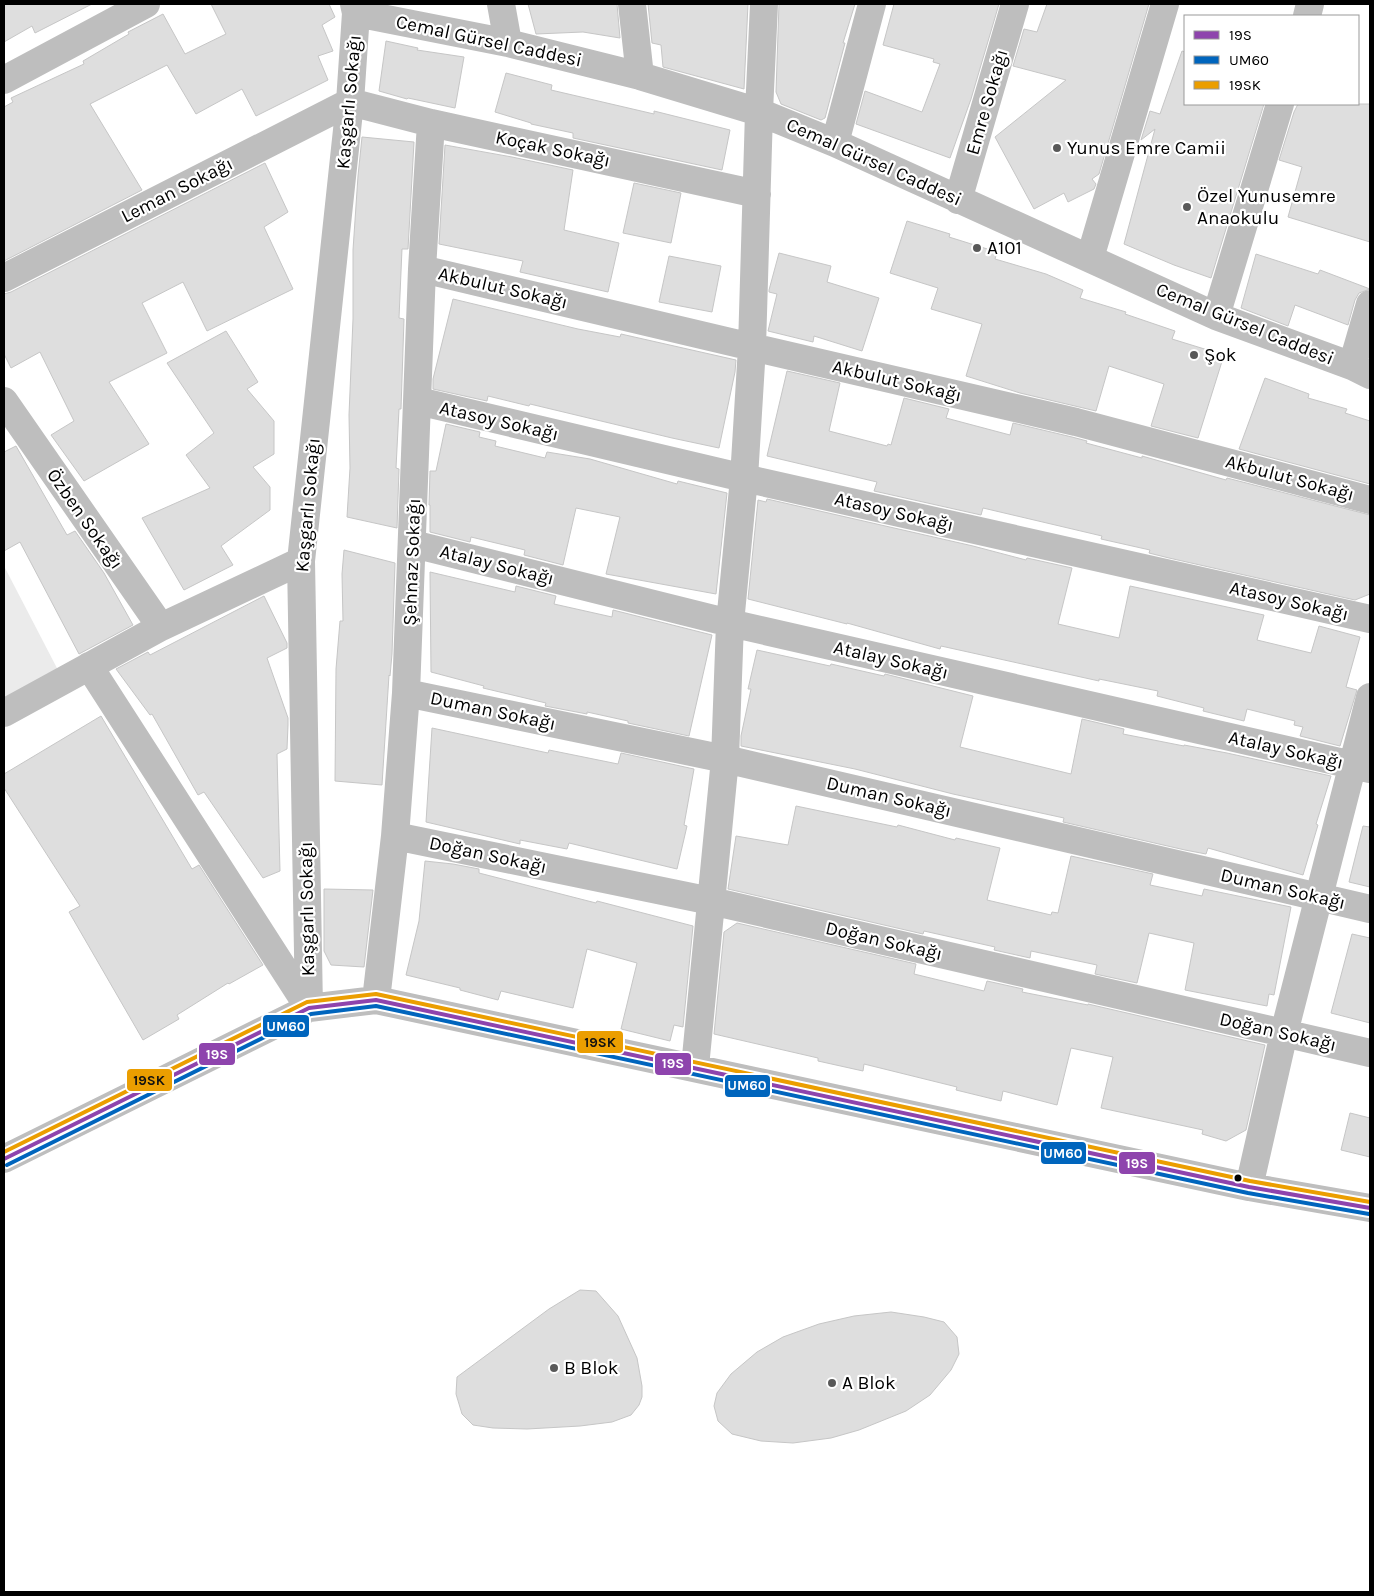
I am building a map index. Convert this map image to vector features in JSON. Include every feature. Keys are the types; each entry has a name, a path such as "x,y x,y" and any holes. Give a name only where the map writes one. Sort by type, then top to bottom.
{"street":[{"path":"4,80 146,4"},
{"path":"501,4 508,43"},
{"path":"632,4 640,76"},
{"path":"695,1067 725,759 730,623 744,478 752,347 764,4"},
{"path":"835,143 872,4"},
{"name":"Emre Sokağı","path":"958,200 1015,4"},
{"path":"1090,258 1165,4"},
{"name":"Cemal Gürsel Caddesi","path":"355,8 640,76 759,112 835,143 1216,316 1361,370"},
{"name":"Kaşgarlı Sokağı","path":"309,1008 301,560 350,102 355,8"},
{"name":"Koçak Sokağı","path":"350,102 431,122 758,194"},
{"name":"Leman Sokağı","path":"4,278 350,102"},
{"path":"1216,316 1280,105"},
{"name":"Şehnaz Sokağı","path":"376,1000 395,836 406,693 422,269 431,122"},
{"name":"Akbulut Sokağı","path":"422,269 1076,422 1370,500"},
{"path":"1361,370 1370,304"},
{"name":"Atasoy Sokağı","path":"418,401 744,478 1370,619"},
{"name":"Özben Sokağı","path":"6,409 161,627"},
{"name":"Atalay Sokağı","path":"413,544 730,623 1362,767"},
{"path":"4,713 161,627 301,560"},
{"path":"89,666 309,1008"},
{"name":"Duman Sokağı","path":"406,693 725,759 1370,910"},
{"path":"1250,1187 1284,1033 1320,897 1362,767 1370,696"},
{"name":"Doğan Sokağı","path":"395,836 711,901 1370,1053"},
{"path":"4,1159 309,1008 376,1000 1250,1187 1370,1208"}],"shaded area":[{"path":"4,566 59,672 4,701"}],"building":[{"path":"4,4 92,4 35,33 32,26 4,42"},
{"path":"211,4 329,4 335,17 322,25 333,51 318,56 328,80 256,116 242,89 196,114 167,65 90,104 142,190 4,261 4,107 13,102 11,98 84,64 83,61 129,34 128,32 163,14 185,54 226,34"},
{"path":"528,4 617,4 620,38 583,32 536,34"},
{"path":"648,4 748,4 744,89 663,67 661,45 652,43"},
{"path":"779,4 855,4 843,43 845,43 825,118 821,120 781,104 776,92"},
{"path":"894,4 999,4 971,99 950,158 856,124 865,91 922,112 940,64 933,62 934,59 883,45"},
{"path":"1047,4 1149,4 1099,174 1092,179 1096,184 1094,189 1068,202 1064,193 1034,209 995,137 1066,80 1013,66 1024,29 1037,32"},
{"path":"386,41 418,48 417,50 464,57 455,108 407,99 379,91"},
{"path":"1182,51 1184,52 1184,105 1264,105 1211,278 1124,244 1155,129 1141,140 1150,111 1160,114"},
{"path":"506,73 552,85 551,90 654,114 654,111 730,130 722,170 573,138 573,133 531,124 495,112"},
{"path":"1370,104 1370,242 1288,217 1302,167 1279,160 1298,105"},
{"path":"362,137 414,142 408,249 402,249 399,318 404,319 401,409 399,409 396,468 399,469 397,528 347,517 350,468 349,415 353,319 353,250"},
{"path":"445,145 573,170 564,230 619,243 608,292 520,272 523,261 439,244"},
{"path":"265,163 288,212 264,227 293,289 207,331 183,282 142,303 167,353 109,382 149,444 84,481 51,435 74,421 40,352 11,368 4,354 4,294"},
{"path":"634,183 681,193 671,243 623,233"},
{"path":"907,221 950,234 949,237 997,252 995,259 1046,274 1083,290 1080,298 1126,312 1125,314 1175,331 1172,339 1224,355 1198,438 1151,426 1164,384 1109,366 1096,411 1020,393 966,376 982,324 931,309 938,288 890,273"},
{"path":"779,253 831,266 827,282 879,298 862,351 814,336 813,342 768,331 777,294 769,292 769,290"},
{"path":"1256,254 1318,274 1320,270 1370,289 1359,293 1355,300 1348,325 1295,305 1288,326 1241,308"},
{"path":"669,256 721,266 712,312 659,302"},
{"path":"453,299 578,329 620,337 621,334 736,360 719,448 530,404 529,406 488,396 487,401 433,389 433,379"},
{"path":"226,331 258,382 247,389 274,421 274,454 253,467 270,487 270,510 221,546 233,565 184,590 142,518 210,488 186,455 214,433 167,363"},
{"path":"787,371 840,383 829,431 887,446 888,444 891,445 904,398 949,409 946,418 1010,435 1013,423 1087,441 1086,443 1142,458 1142,456 1226,480 1227,478 1370,515 1370,594 1355,600 1169,558 1149,553 1150,550 1101,539 1102,536 983,508 981,515 874,491 877,482 767,456"},
{"path":"1265,378 1309,394 1308,398 1347,409 1345,413 1370,421 1370,484 1239,449"},
{"path":"446,424 480,432 479,437 496,441 495,446 545,458 547,452 590,459 677,484 678,481 727,493 716,594 606,574 620,517 576,508 563,565 524,555 525,550 471,537 470,542 430,532 430,471 436,471"},
{"path":"16,446 67,535 75,531 104,573 133,625 79,654 20,542 4,551 4,452"},
{"path":"767,499 1026,560 1027,558 1072,568 1058,624 1119,638 1130,586 1264,615 1257,640 1311,653 1319,626 1360,637 1346,687 1357,690 1340,746 1300,736 1303,727 1294,725 1295,721 1247,709 1244,721 1203,711 1204,708 1157,696 1158,691 1099,679 1099,681 941,646 940,649 847,623 748,599 758,500 766,502"},
{"path":"344,550 395,563 392,654 382,785 335,781 336,669 340,621 343,621 342,574"},
{"path":"430,572 515,592 516,586 556,596 554,604 612,617 613,610 712,635 689,736 587,712 587,714 545,706 546,703 483,688 484,686 431,672"},
{"path":"264,596 287,643 287,648 267,658 288,718 288,725 287,749 277,754 280,871 263,878 204,792 198,795 152,714 150,715 116,669 148,652 150,655"},
{"path":"757,650 830,666 831,664 884,676 885,674 973,696 960,747 1071,774 1082,719 1124,729 1123,734 1227,753 1331,776 1303,875 1208,848 1206,854 1185,850 1063,822 1064,818 953,794 855,769 741,746 741,736 751,689 748,689"},
{"path":"101,716 192,869 199,865 263,965 228,983 177,1015 179,1019 143,1040 69,912 80,906 4,788 4,774"},
{"path":"432,728 548,753 549,750 618,764 621,753 694,769 684,825 687,826 677,869 569,843 567,849 520,840 520,844 426,822"},
{"path":"796,806 897,827 898,825 955,840 956,838 1000,848 987,900 1051,915 1052,912 1058,913 1071,856 1153,874 1150,885 1202,896 1204,889 1291,907 1274,995 1269,994 1267,1006 1185,990 1194,943 1149,933 1137,983 1095,974 1097,965 1031,951 1030,958 994,950 995,947 924,931 923,934 728,889 736,836 788,845"},
{"path":"1363,826 1370,827 1370,887 1349,882"},
{"path":"425,861 479,869 479,873 693,926 683,1027 674,1025 670,1041 621,1029 637,963 587,949 573,1008 501,991 498,1000 460,990 460,988 406,975 419,921"},
{"path":"324,889 373,890 364,967 331,965 324,951"},
{"path":"737,923 916,964 914,974 984,991 987,981 1023,989 1022,992 1088,1004 1265,1045 1246,1130 1226,1141 1202,1134 1203,1130 1101,1108 1113,1057 1071,1048 1057,1105 1003,1091 1001,1101 956,1090 957,1087 864,1064 863,1071 818,1061 818,1058 714,1034 724,932"},
{"path":"1352,934 1370,938 1370,1023 1331,1013"},
{"path":"1350,1113 1370,1118 1370,1157 1341,1150"},
{"name":"B Blok","path":"580,1290 596,1291 618,1316 637,1358 642,1386 642,1397 639,1405 631,1415 612,1422 580,1426 527,1429 493,1428 473,1425 462,1414 456,1394 457,1377 549,1309"},
{"name":"A Blok","path":"891,1312 944,1322 957,1337 959,1354 951,1370 930,1395 906,1411 859,1430 831,1438 793,1443 761,1441 732,1434 718,1421 714,1406 717,1393 731,1374 757,1352 783,1337 819,1324 854,1316"}],"transit line":[{"name":"19SK","path":"4,1152 307,1002 376,994 1250,1181 1370,1202"},
{"name":"19S","path":"4,1159 309,1008 376,1000 1249,1187 1370,1208"},
{"name":"UM60","path":"7,1165 311,1014 376,1006 1248,1193 1369,1214"}],"place":[{"name":"Yunus Emre Camii","path":"1057,148"},
{"name":"Özel Yunusemre Anaokulu","path":"1187,207"},
{"name":"A101","path":"977,248"},
{"name":"Şok","path":"1194,355"},
{"name":"B Blok","path":"554,1368"},
{"name":"A Blok","path":"832,1383"}]}
